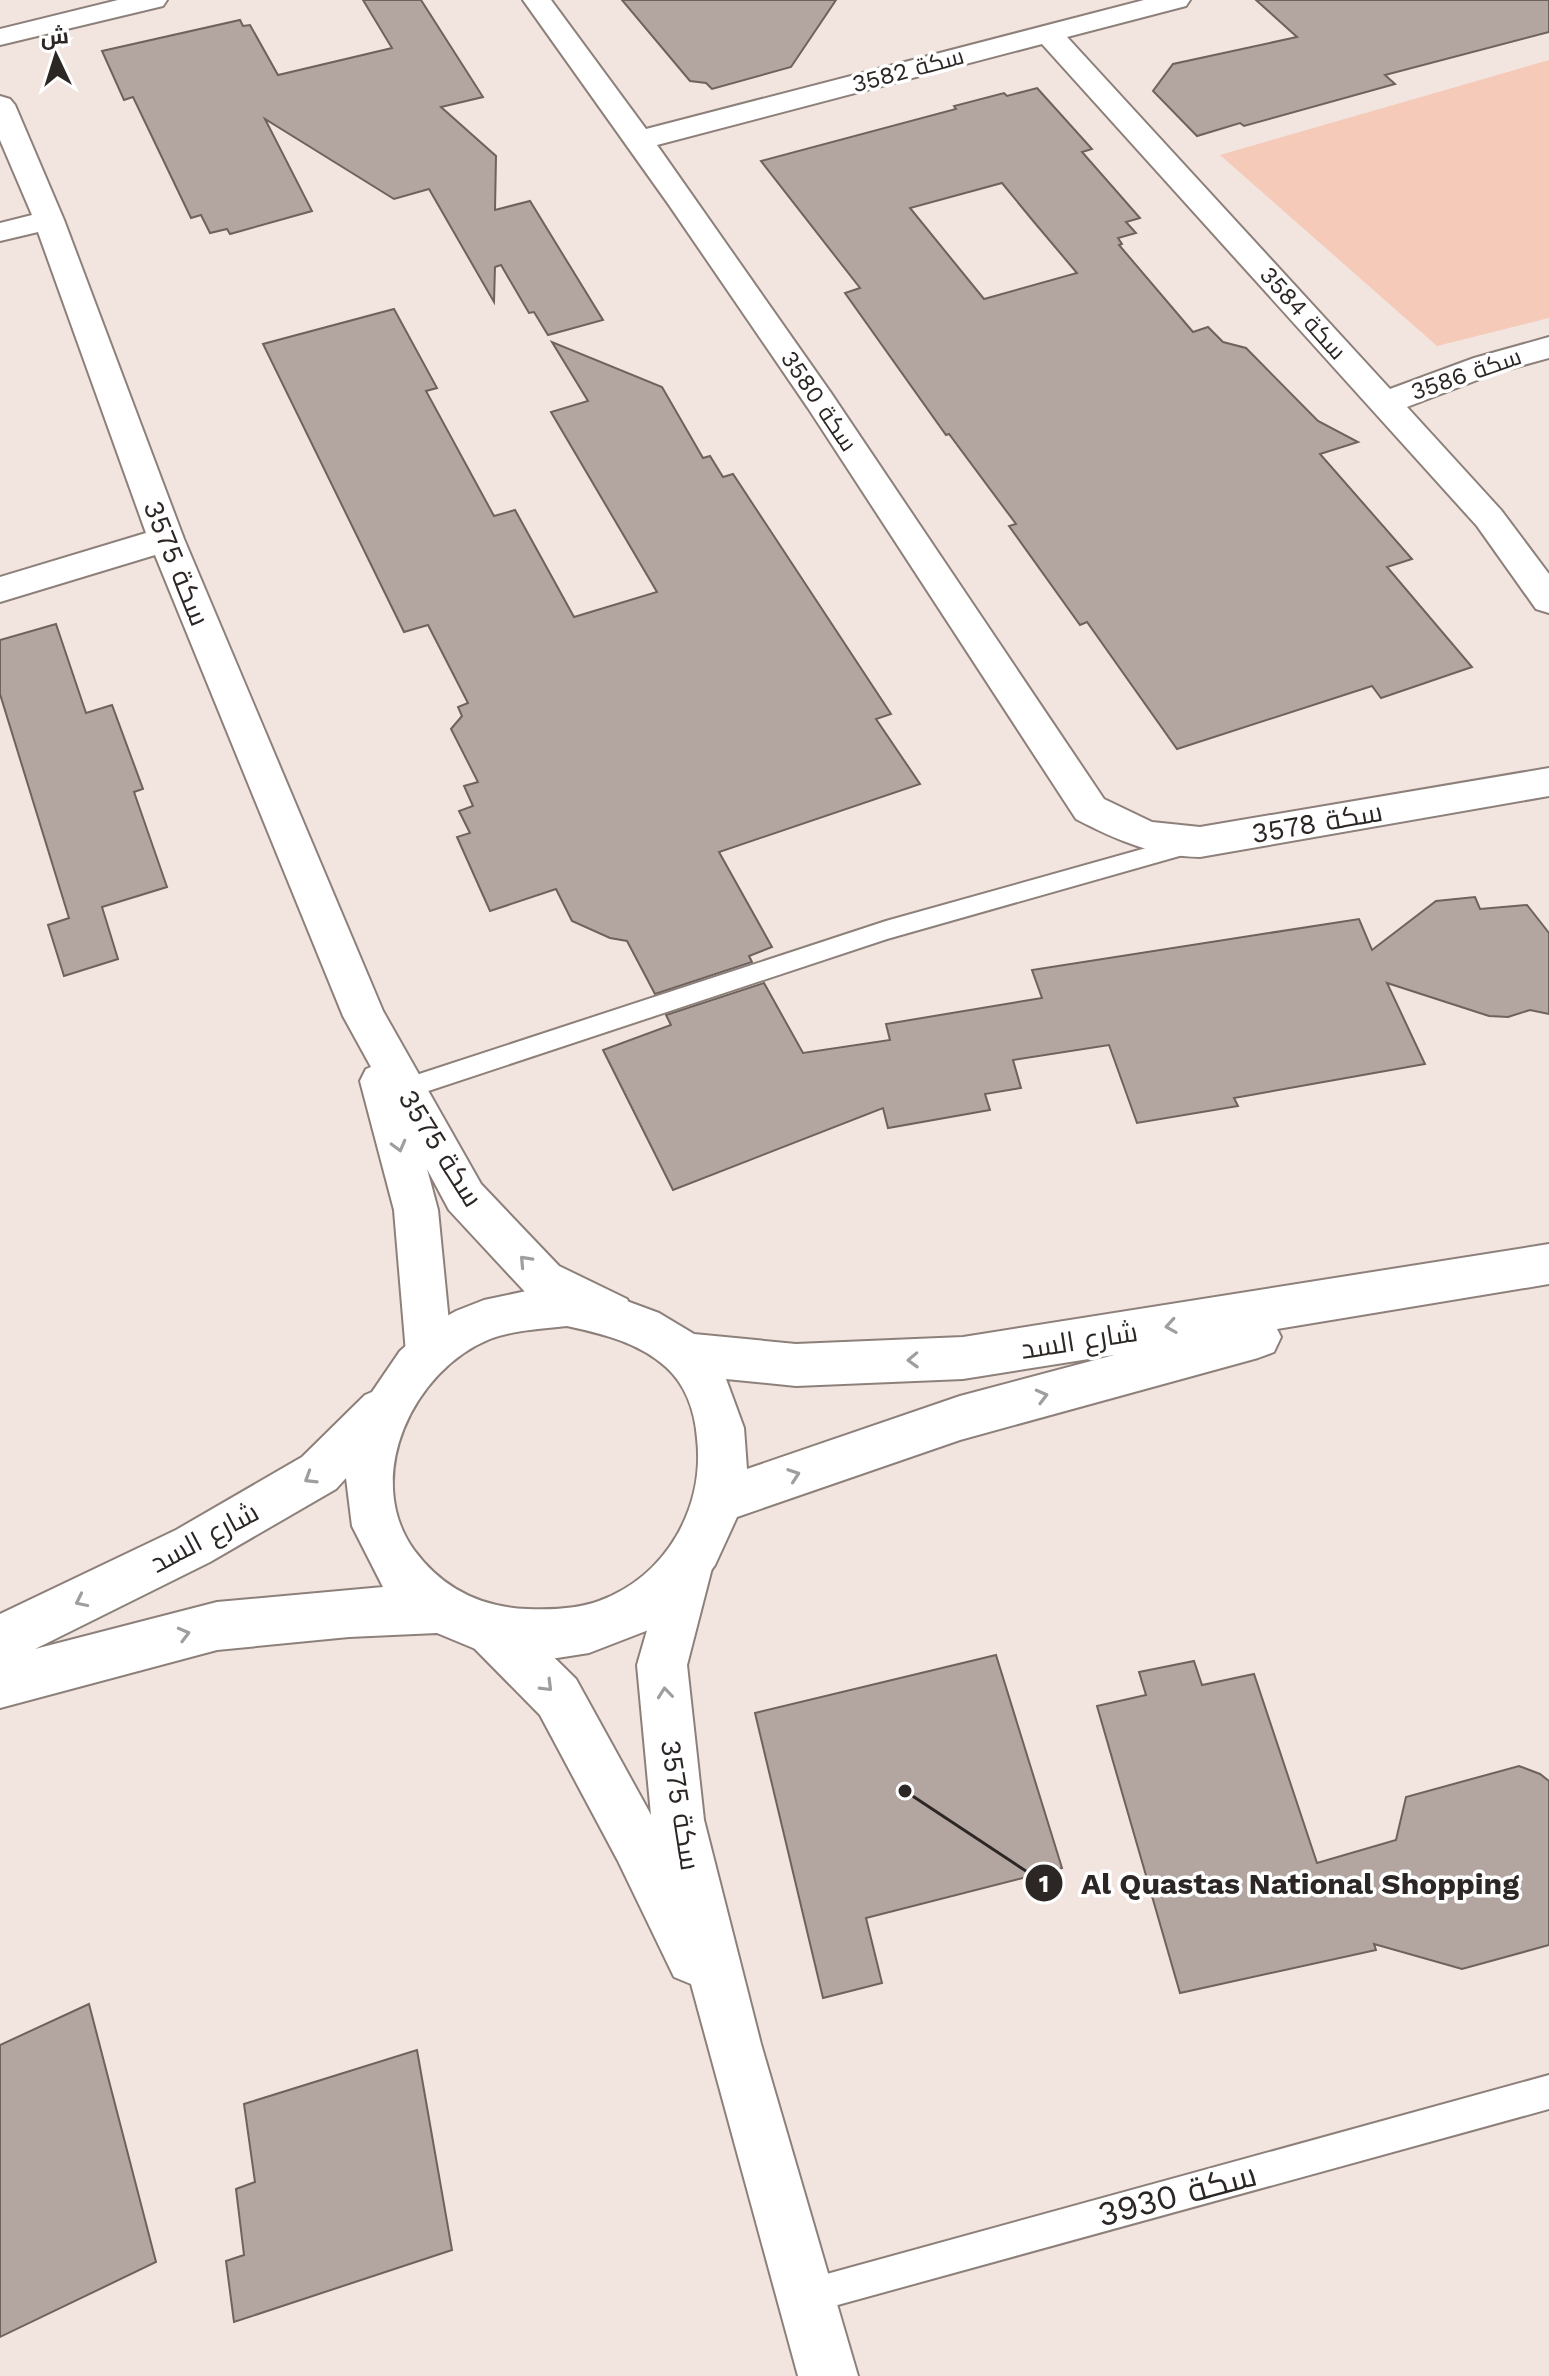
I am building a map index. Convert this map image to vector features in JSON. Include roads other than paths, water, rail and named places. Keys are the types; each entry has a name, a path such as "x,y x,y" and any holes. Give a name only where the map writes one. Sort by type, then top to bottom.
{"street":[{"path":"0,37 153,0"},
{"name":"سكة 3580","path":"537,0 640,140 900,519 1090,809"},
{"name":"سكة 3582","path":"640,140 1176,0"},
{"name":"سكة 3584","path":"1048,33 1489,518 1549,600"},
{"name":"سكة 3575","path":"0,105 49,220 166,539 364,1016 465,1197 543,1280 615,1315"},
{"path":"0,232 49,220"},
{"name":"سكة 3586","path":"1384,403 1486,365 1549,347"},
{"path":"0,590 166,539"},
{"name":"سكة 3578","path":"1090,809 1164,842 1200,842 1549,782"},
{"name":"سكة 3575","path":"364,1016 416,1210 429,1353"},
{"name":"شارع السد","path":"685,1354 796,1365 963,1358 1549,1264"},
{"name":"شارع السد","path":"721,1500 960,1418 1469,1279"},
{"path":"567,1306 615,1315 655,1334 685,1354 714,1402 725,1450 721,1500 708,1533 688,1564 649,1600 600,1626 545,1635 492,1631 440,1609 404,1578 379,1539 369,1495 372,1448 387,1405 429,1353 471,1326 518,1310 567,1306"},
{"name":"شارع السد","path":"0,1640 193,1546 319,1473 387,1405"},
{"name":"سكة 3575","path":"688,1564 662,1665 678,1820 733,2044 828,2376"},
{"path":"0,1683 217,1626 349,1613 440,1609"},
{"name":"سكة 3575","path":"492,1631 558,1697 637,1842 733,2044"}],"lane":[{"path":"404,1089 886,930 1200,842"},
{"name":"سكة 3930","path":"805,2297 1549,2092"}],"place":[{"name":"Al Quastas National Shopping","path":"905,1791"}]}
